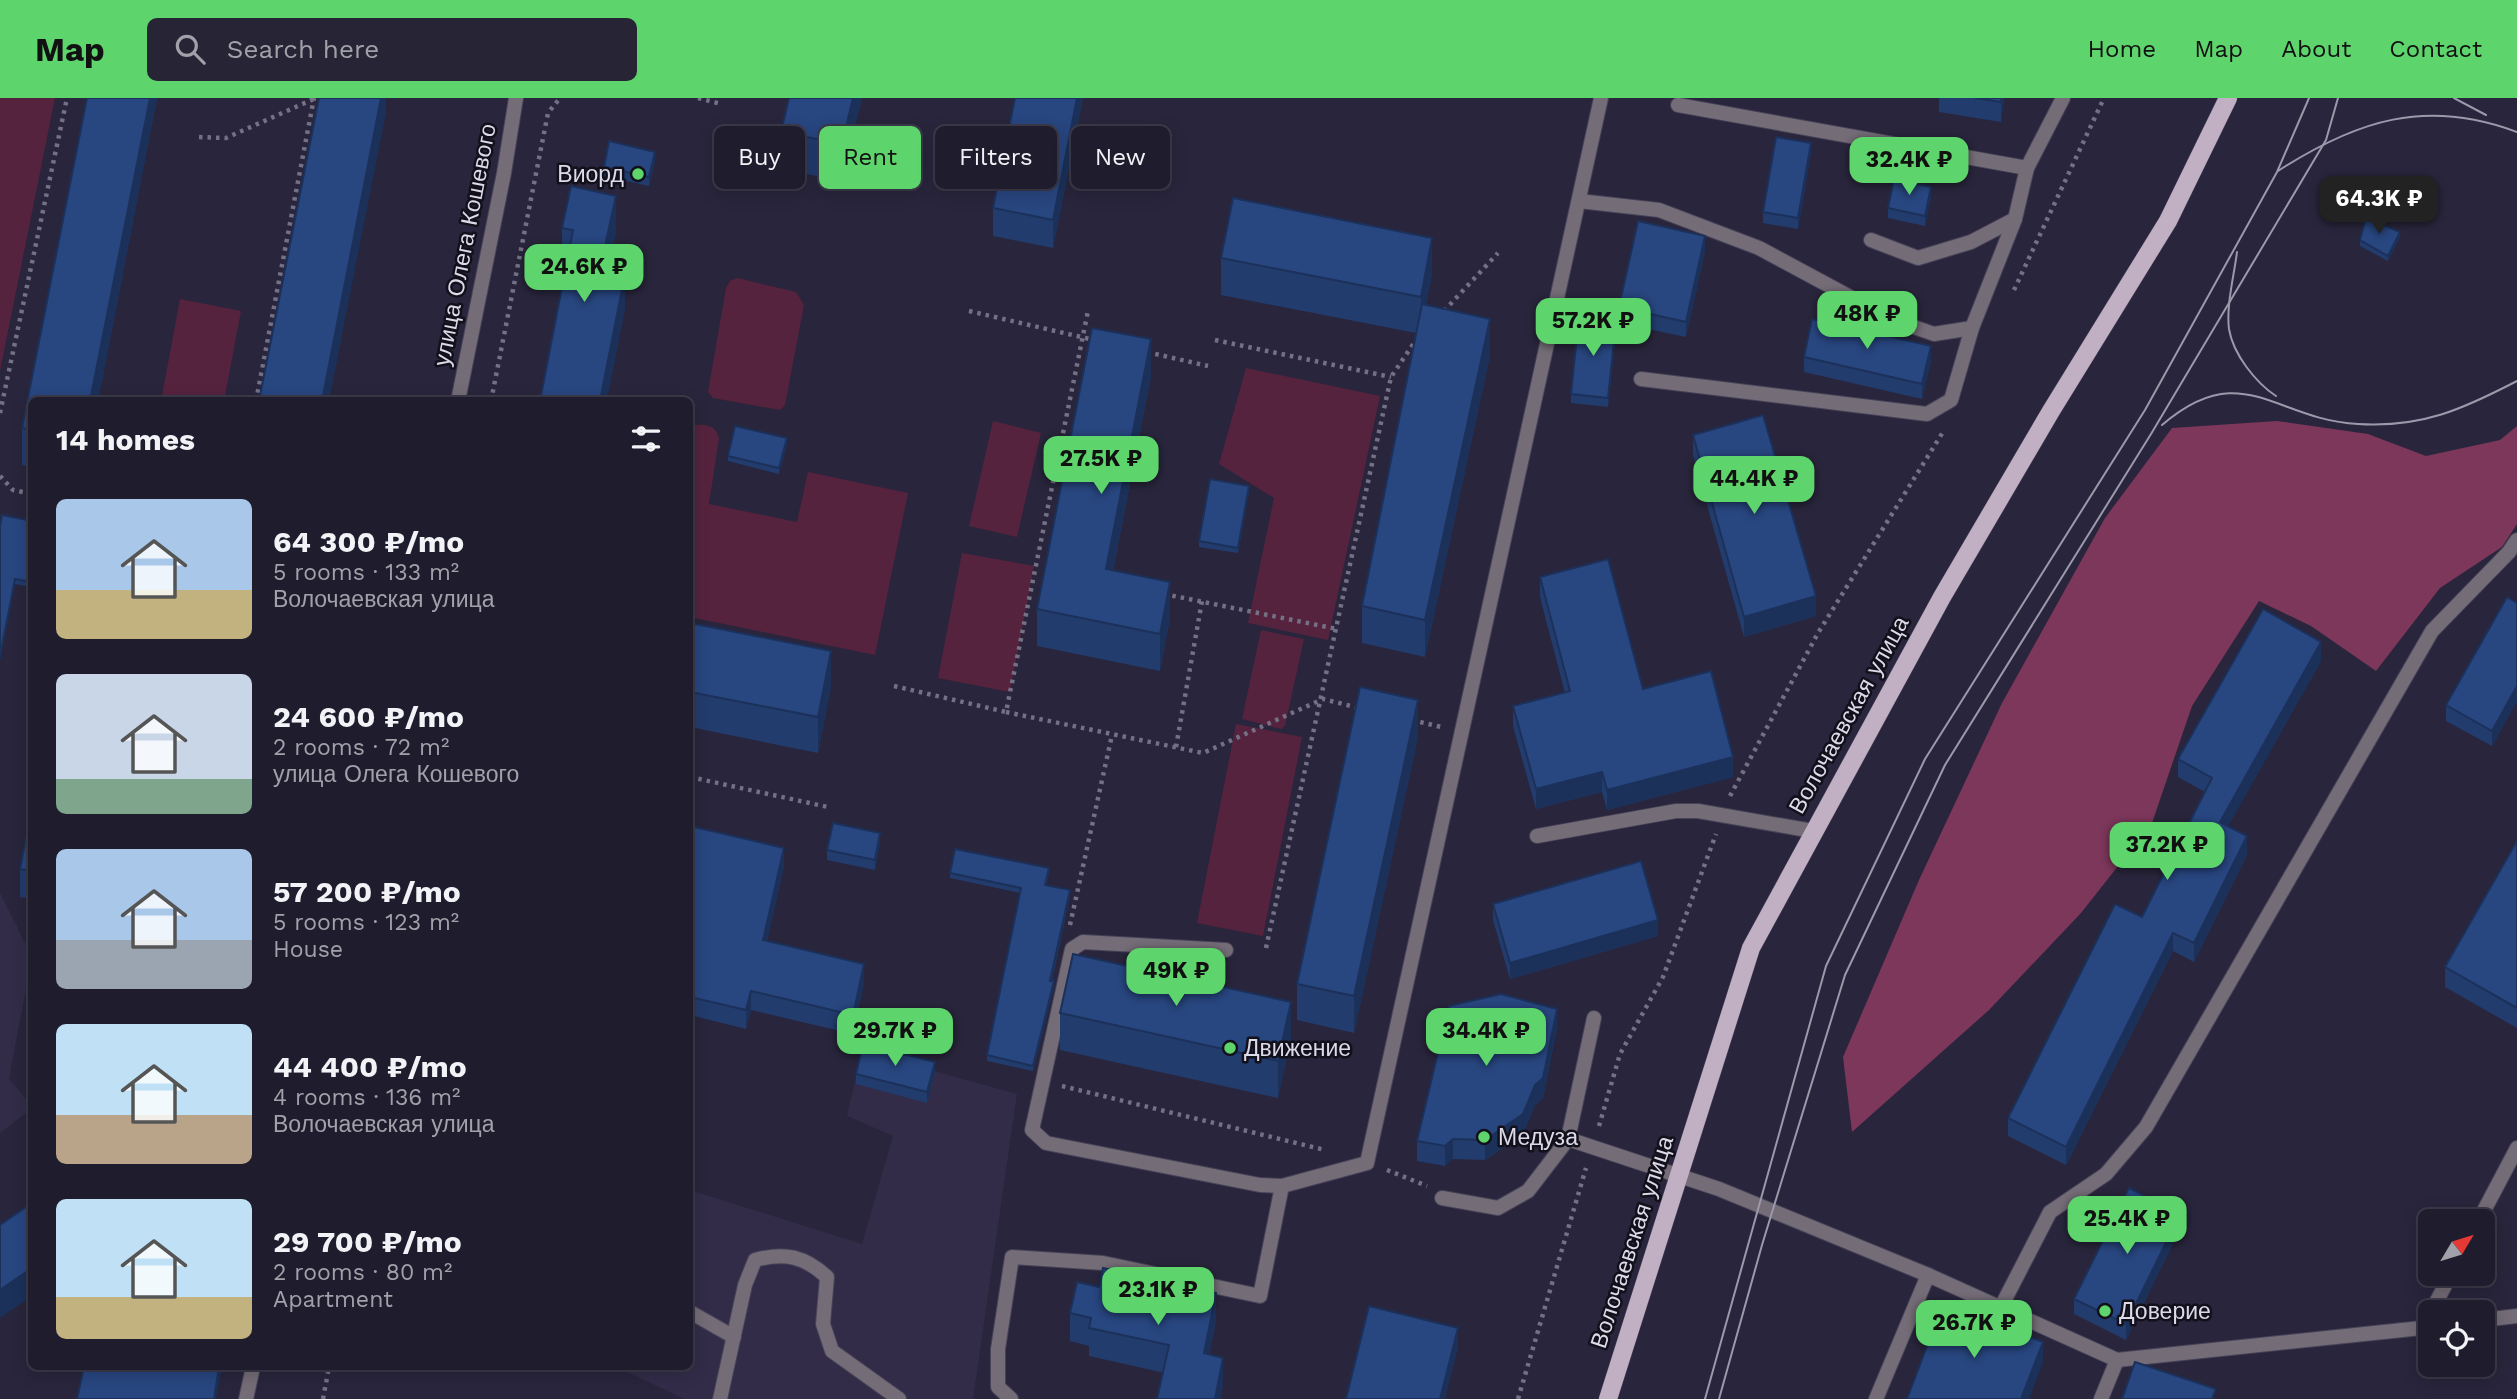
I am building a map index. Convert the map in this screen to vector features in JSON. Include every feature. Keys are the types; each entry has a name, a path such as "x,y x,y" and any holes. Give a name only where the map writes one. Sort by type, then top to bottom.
{"main road":[{"name":"Волочаевская улица","path":"1608,1399 1751,948 1942,597 2051,411 2168,221 2228,98"}],"street":[{"name":"улица Олега Кошевого","path":"459,397 504,173 516,98"},
{"path":"1226,950 1083,942 1076,944 1072,949 1032,1130 1045,1143 1260,1185 1282,1186 1367,1163 1601,98"},
{"path":"1641,379 1927,414 1951,400 1972,328 2015,219 2027,168 2063,98"},
{"path":"1678,105 2027,168"},
{"path":"1579,201 1659,210 1759,248 1891,319 1934,334 1972,328"},
{"path":"1871,240 1918,258 1971,243 2015,219"},
{"path":"2001,1307 2050,1212 2106,1174 2146,1127 2432,631 2510,552 2517,540"},
{"path":"1537,836 1676,811 1723,815 1813,831"},
{"path":"1442,1198 1498,1208 1528,1191 1567,1139 1594,1018"},
{"path":"1567,1139 1679,1174 1928,1275 2117,1360 2418,1329"},
{"path":"2485,1209 2517,1148"},
{"path":"1011,1399 998,1387 998,1349 1012,1257 1104,1263 1260,1296 1282,1186"},
{"path":"720,1399 746,1285 755,1260 777,1254 811,1263 827,1277 822,1324 832,1350 900,1399"},
{"path":"1877,1399 1928,1275"},
{"path":"693,1314 734,1337"},
{"path":"2495,1319 2517,1316"},
{"path":"2101,1399 2117,1360"},
{"path":"248,1398 253,1370"}],"path":[{"path":"0,413 67,98"},
{"path":"199,137 226,138 314,98"},
{"path":"257,397 314,98"},
{"path":"492,397 548,113 560,98"},
{"path":"698,98 721,104"},
{"path":"2011,296 2104,98"},
{"path":"1441,314 1498,253"},
{"path":"969,311 1108,343"},
{"path":"1006,712 1088,311"},
{"path":"1266,948 1391,377 1422,335"},
{"path":"1215,340 1391,377"},
{"path":"1146,352 1209,366"},
{"path":"1518,1399 1620,1054 1663,977 1731,792 1818,633 1947,426"},
{"path":"0,476 13,490 28,493"},
{"path":"1163,594 1337,629"},
{"path":"1176,747 1202,601"},
{"path":"894,686 1203,753 1322,699 1361,708"},
{"path":"1399,717 1462,732"},
{"path":"1069,929 1112,735"},
{"path":"693,778 828,807"},
{"path":"1053,1081 1066,1088 1302,1144"},
{"path":"323,1399 328,1370"}],"shaded area":[{"path":"0,98 55,98 0,371"},
{"path":"737,278 796,292 804,305 785,405 780,410 713,398 708,392 726,288 730,281"},
{"path":"180,299 241,311 225,397 162,397"},
{"path":"1246,368 1380,396 1328,640 1248,623 1274,498 1219,464"},
{"path":"993,421 1041,433 1017,537 969,526"},
{"path":"2277,421 2368,434 2426,456 2500,440 2517,426 2517,524 2502,547 2440,588 2376,671 2311,626 2259,601 2192,706 2152,823 2081,913 1989,1010 1852,1132 1843,1057 1919,880 2002,703 2105,518 2172,428"},
{"path":"693,426 710,426 716,430 719,438 709,504 797,522 808,472 908,493 875,655 693,618"},
{"path":"962,553 1034,566 1010,692 938,678"},
{"path":"1261,630 1304,639 1285,726 1281,729 1242,719"},
{"path":"1236,724 1302,737 1263,936 1197,923"},
{"path":"0,893 28,949 28,978 9,1079 28,1101 28,1111 0,1133"},
{"path":"862,1051 1017,1094 973,1399 684,1399 623,1370 693,1370 693,1191 862,1244 893,1136 847,1116"}],"building":[{"path":"87,98 150,98 91,397 28,397"},
{"path":"319,98 381,98 323,397 260,397"},
{"path":"789,98 853,98 846,126 819,126 819,139 805,137 805,126 782,126"},
{"path":"1015,98 1077,98 1053,220 993,208 997,189 1057,189 1057,126 1009,126"},
{"path":"1975,98 2001,98 2001,102"},
{"path":"1776,137 1811,143 1798,218 1763,212"},
{"path":"609,141 655,152 649,177 604,167"},
{"path":"1894,179 1931,187 1925,216 1888,208"},
{"path":"571,186 616,196 600,269 625,274 601,397 541,397 573,230 562,228"},
{"path":"1233,198 1432,238 1421,297 1221,258"},
{"path":"2366,218 2400,232 2388,256 2360,240"},
{"path":"1638,221 1705,236 1686,322 1619,307"},
{"path":"1422,304 1490,319 1425,620 1362,606"},
{"path":"1579,317 1616,322 1608,398 1571,394"},
{"path":"1812,319 1931,346 1922,384 1804,357"},
{"path":"1092,328 1151,339 1106,569 1170,582 1160,634 1037,609"},
{"path":"28,398 28,429 22,428"},
{"path":"1763,415 1816,596 1744,617 1693,435"},
{"path":"735,426 787,438 779,468 728,456"},
{"path":"1210,479 1249,486 1238,548 1199,541"},
{"path":"2,515 28,520 28,581 15,579 0,656"},
{"path":"1608,559 1643,689 1711,671 1733,757 1607,790 1602,772 1536,789 1513,706 1570,691 1540,577"},
{"path":"2507,597 2517,603 2517,686 2492,731 2446,705"},
{"path":"2263,609 2321,642 2220,822 2247,836 2194,943 2173,933 2066,1147 2008,1118 2115,904 2142,917 2212,778 2178,759"},
{"path":"693,624 831,651 818,717 693,693"},
{"path":"1360,687 1418,700 1354,996 1297,984"},
{"path":"833,823 880,833 875,860 827,850"},
{"path":"693,827 784,848 763,940 864,964 853,1015 751,991 746,1010 693,998"},
{"path":"28,828 28,870 20,869"},
{"path":"2517,841 2517,1008 2445,967"},
{"path":"955,849 1049,868 1045,885 1070,890 1050,981 1054,981 1033,1066 987,1055 1021,888 950,873"},
{"path":"1641,861 1658,920 1510,963 1493,904"},
{"path":"1073,954 1291,1002 1278,1061 1060,1013"},
{"path":"1501,994 1557,1009 1543,1078 1535,1085 1523,1114 1485,1140 1453,1139 1445,1146 1417,1141 1449,1006"},
{"path":"863,1044 935,1062 927,1092 856,1074"},
{"path":"2129,1188 2180,1214 2126,1324 2074,1299"},
{"path":"28,1206 28,1271 0,1290 0,1225"},
{"path":"1103,1268 1216,1293 1204,1353 1223,1358 1215,1399 1157,1399 1169,1345 1089,1328 1091,1318 1070,1313 1077,1282 1099,1287"},
{"path":"1943,1304 2043,1342 2021,1399 1907,1399"},
{"path":"1369,1306 1458,1328 1440,1399 1346,1399"},
{"path":"2135,1362 2216,1389 2212,1399 2122,1399"},
{"path":"83,1370 219,1370 214,1399 77,1399"}],"tram line":[{"path":"1705,1399 1826,966 1925,759 2145,410 2277,172 2309,98"},
{"path":"1719,1399 1762,1245 1845,975 1945,765 2151,434 2326,140 2338,98"},
{"path":"2454,98 2486,115"},
{"path":"2278,171 2336,139 2364,127 2393,120 2422,116 2452,117 2484,122 2517,132"},
{"path":"2237,252 2229,311 2231,339 2247,367 2261,384 2276,396"},
{"path":"2162,425 2190,405 2215,395 2237,393 2259,397 2329,420 2358,424 2402,423 2422,420 2460,408 2517,381"}],"place":[{"name":"Виорд","path":"638,174"},
{"name":"Движение","path":"1230,1048"},
{"name":"Медуза","path":"1484,1137"},
{"name":"Доверие","path":"2105,1311"}]}
